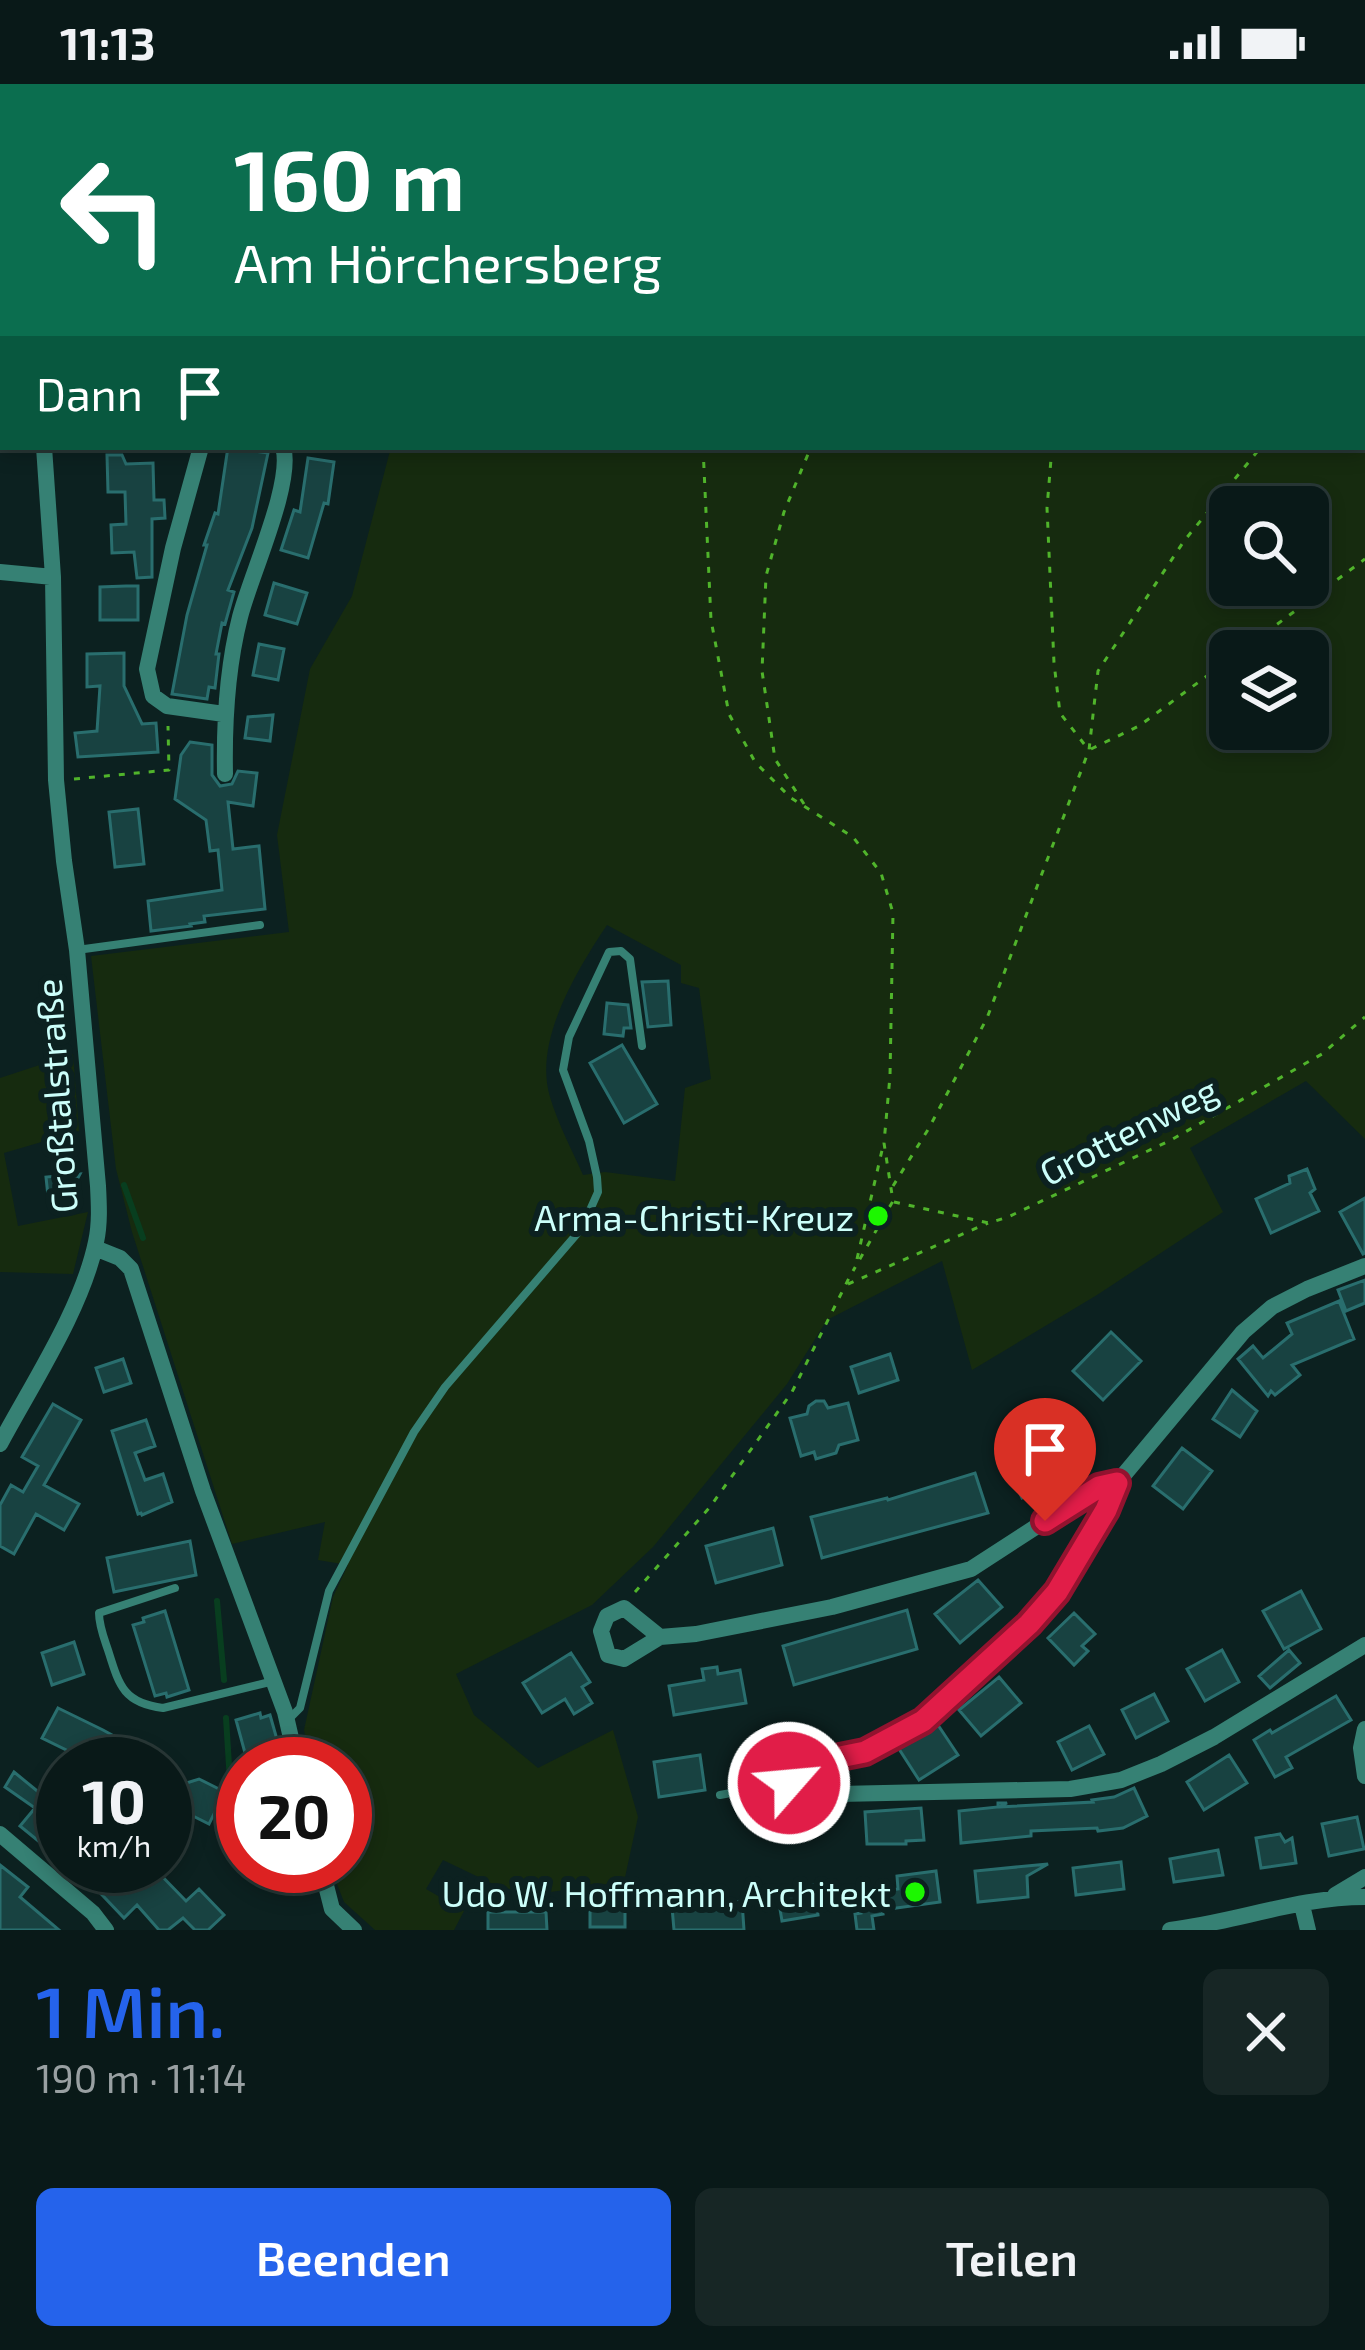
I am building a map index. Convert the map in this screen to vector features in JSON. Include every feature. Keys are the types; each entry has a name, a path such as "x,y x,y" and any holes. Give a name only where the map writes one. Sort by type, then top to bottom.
{"street":[{"name":"Großtalstraße","path":"44,450 53,577 56,780 98,1186 95,1248 120,1258 131,1269 291,1737"},
{"path":"200,450 147,669 153,696 167,706 224,714"},
{"path":"225,774 224,714 240,618 284,478 285,450"},
{"path":"0,572 53,577"},
{"path":"0,1444 77,1296 95,1248"},
{"path":"1365,1265 1272,1307 1243,1332 1117,1483 1057,1592 1029,1624 923,1721 865,1752 840,1757 828,1764 824,1776 828,1790 839,1794 1070,1789 1121,1780 1214,1737 1365,1645"},
{"path":"661,1637 624,1608 607,1616 601,1631 608,1655 624,1659 661,1637 832,1607 971,1569 1082,1497 1117,1483"},
{"path":"1365,1729 1361,1748 1365,1776"},
{"path":"0,1834 93,1913 106,1930"},
{"path":"1330,1897 1365,1876"},
{"path":"328,1893 332,1910 354,1930"},
{"path":"1170,1930 1209,1928 1330,1897 1365,1897"},
{"path":"1302,1904 1308,1930"}],"lane":[{"path":"77,950 260,925"},
{"path":"287,1721 300,1708 329,1591 414,1432 445,1387 582,1228 592,1207 598,1192 595,1161 563,1070 569,1037 609,952 621,951 630,959 642,1046"},
{"path":"175,1588 99,1612 124,1693 147,1706 163,1708 274,1681"},
{"path":"720,1796 824,1776"}],"path":[{"path":"624,1608 710,1507 792,1392 847,1285 860,1252 884,1143 890,1076 893,913 881,874 853,837 791,798 755,762 729,714 711,620 703,450"},
{"path":"805,805 775,759 762,670 766,576 784,512 810,450"},
{"path":"1052,450 1047,508 1055,680 1060,713 1089,750"},
{"path":"892,1187 987,1018 1089,750 1098,670 1184,542 1259,450"},
{"path":"1270,630 1365,560"},
{"path":"1089,750 1139,726 1209,674"},
{"path":"56,780 169,770 167,706"},
{"name":"Grottenweg","path":"847,1285 1171,1140 1322,1054 1365,1017"},
{"path":"853,1271 892,1201 884,1143"},
{"path":"892,1201 989,1222"}],"green space":[{"path":"390,450 1365,450 1365,1139 1306,1081 1190,1148 1223,1212 972,1370 942,1261 827,1320 787,1384 653,1547 592,1605 456,1674 474,1715 538,1768 613,1730 638,1817 624,1882 528,1895 443,1860 426,1889 464,1911 454,1930 375,1930 340,1893 372,1893 372,1737 305,1737 304,1730 333,1597 348,1565 318,1560 325,1522 232,1544 116,1169 91,956 289,932 277,835 310,669 352,596","holes":["607,925 681,965 681,983 699,988 711,1079 685,1088 675,1181 605,1172 583,1175 553,1107 546,1075 553,1030 571,984"]},
{"path":"73,1054 79,1131 4,1153 18,1226 88,1212 73,1274 0,1272 0,1078"}],"building":[{"path":"228,450 268,453 252,528 228,590 234,592 222,623 215,688 209,687 207,699 172,694 204,545 218,514"},
{"path":"107,455 122,455 126,464 153,463 154,500 164,500 165,518 152,519 152,577 137,578 134,552 112,553 111,525 126,524 125,492 108,492"},
{"path":"308,458 334,462 328,504 324,503 308,558 281,550 294,510 300,512"},
{"path":"274,583 307,593 297,624 265,615"},
{"path":"138,586 138,620 100,620 100,587"},
{"path":"259,644 284,649 278,680 253,675"},
{"path":"124,653 124,686 142,724 156,723 158,752 78,757 75,733 97,731 100,686 87,687 87,654"},
{"path":"273,715 270,741 245,738 248,717"},
{"path":"190,742 212,745 212,775 220,786 232,784 238,771 257,773 253,806 228,802 233,849 259,846 265,909 204,916 205,922 191,926 151,931 148,901 222,890 218,850 210,851 206,820 175,799 181,755"},
{"path":"138,809 144,864 115,867 109,812"},
{"path":"668,981 671,1025 648,1027 642,982"},
{"path":"607,1003 628,1005 631,1028 624,1028 623,1036 604,1034"},
{"path":"622,1045 657,1104 624,1123 590,1063"},
{"path":"1307,1169 1315,1189 1310,1193 1319,1211 1271,1233 1256,1199"},
{"path":"80,1174 72,1189 73,1204 49,1206 46,1177"},
{"path":"1365,1198 1365,1253 1363,1254 1340,1212"},
{"path":"1365,1280 1365,1303 1346,1311 1338,1290"},
{"path":"1339,1301 1354,1339 1292,1365 1300,1375 1268,1396 1238,1359 1253,1346 1263,1358 1292,1334 1287,1323"},
{"path":"1111,1332 1141,1361 1103,1400 1073,1371"},
{"path":"890,1354 898,1380 859,1393 851,1367"},
{"path":"123,1359 131,1383 104,1392 96,1368"},
{"path":"1232,1390 1257,1411 1240,1437 1213,1419"},
{"path":"816,1401 824,1401 828,1408 848,1403 858,1440 816,1459 814,1452 801,1456 790,1418 807,1414"},
{"path":"53,1404 81,1420 44,1485 79,1504 64,1530 36,1514 14,1554 0,1546 0,1505 11,1485 23,1492 38,1466 22,1457"},
{"path":"146,1420 155,1446 135,1453 145,1480 163,1474 172,1502 142,1515 112,1431"},
{"path":"1069,1426 1086,1456 1022,1498 1007,1466 1048,1447 1044,1440"},
{"path":"1182,1448 1212,1471 1183,1509 1153,1486"},
{"path":"975,1473 988,1513 822,1558 811,1517"},
{"path":"773,1528 782,1565 716,1583 706,1546"},
{"path":"190,1541 196,1575 114,1592 107,1558"},
{"path":"978,1580 1002,1607 960,1643 935,1614"},
{"path":"1301,1591 1321,1629 1284,1649 1263,1611"},
{"path":"907,1610 917,1649 794,1685 783,1646"},
{"path":"165,1611 189,1690 167,1697 166,1693 155,1696 133,1625"},
{"path":"1074,1613 1095,1634 1082,1646 1088,1651 1074,1665 1048,1638"},
{"path":"74,1642 84,1674 52,1685 42,1653"},
{"path":"1222,1650 1239,1682 1205,1701 1187,1669"},
{"path":"1289,1650 1300,1663 1270,1688 1259,1676"},
{"path":"571,1653 590,1682 582,1687 592,1703 574,1714 565,1699 542,1713 523,1683"},
{"path":"717,1667 718,1674 740,1670 746,1703 674,1715 669,1686 704,1680 702,1669"},
{"path":"999,1677 1021,1703 981,1736 959,1710"},
{"path":"1154,1694 1168,1721 1136,1738 1122,1710"},
{"path":"1336,1696 1351,1720 1286,1757 1292,1768 1275,1777 1254,1740"},
{"path":"58,1708 116,1737 43,1737"},
{"path":"270,1715 276,1737 241,1737 236,1720"},
{"path":"938,1725 958,1755 919,1780 899,1749"},
{"path":"1089,1726 1104,1754 1072,1770 1058,1742"},
{"path":"700,1755 705,1790 659,1797 654,1762"},
{"path":"1229,1755 1247,1783 1204,1810 1187,1782"},
{"path":"14,1772 36,1790 36,1839 20,1826 35,1808 5,1787"},
{"path":"199,1779 216,1788 216,1810 209,1824 192,1816 192,1781"},
{"path":"1134,1788 1147,1816 1123,1828 1031,1831 1031,1836 961,1843 959,1811 998,1807 998,1803 1007,1803 999,1807 1093,1802"},
{"path":"921,1808 924,1840 867,1844 865,1812"},
{"path":"1357,1817 1364,1849 1329,1856 1322,1824"},
{"path":"1280,1834 1285,1842 1292,1838 1296,1863 1261,1868 1256,1838"},
{"path":"1218,1850 1223,1875 1174,1882 1170,1859"},
{"path":"1121,1862 1124,1889 1076,1895 1073,1868"},
{"path":"1048,1864 1027,1876 1028,1897 978,1902 975,1871"},
{"path":"0,1865 28,1887 20,1897 59,1930 0,1930"},
{"path":"936,1871 940,1902 882,1910 883,1914 872,1916 874,1930 857,1930 859,1894 898,1889 897,1876"},
{"path":"814,1885 818,1915 782,1921 777,1891"},
{"path":"199,1889 224,1915 208,1930 195,1930 183,1918 168,1930 159,1930 137,1905 124,1918 100,1893 178,1893 186,1901"},
{"path":"590,1901 625,1901 625,1927 590,1927"},
{"path":"742,1901 744,1930 674,1930 672,1907"},
{"path":"488,1912 546,1912 547,1930 488,1930"}],"waterway":[{"path":"124,1185 143,1238"},
{"path":"217,1601 224,1680"},
{"path":"226,1718 227,1737"}],"place":[{"name":"Arma-Christi-Kreuz","path":"878,1216"},
{"name":"Udo W. Hoffmann, Architekt","path":"915,1892"}],"route":[{"path":"789,1783 824,1776 828,1764 840,1757 865,1752 923,1721 1029,1624 1057,1592 1117,1483 1099,1487 1045,1521"}]}
